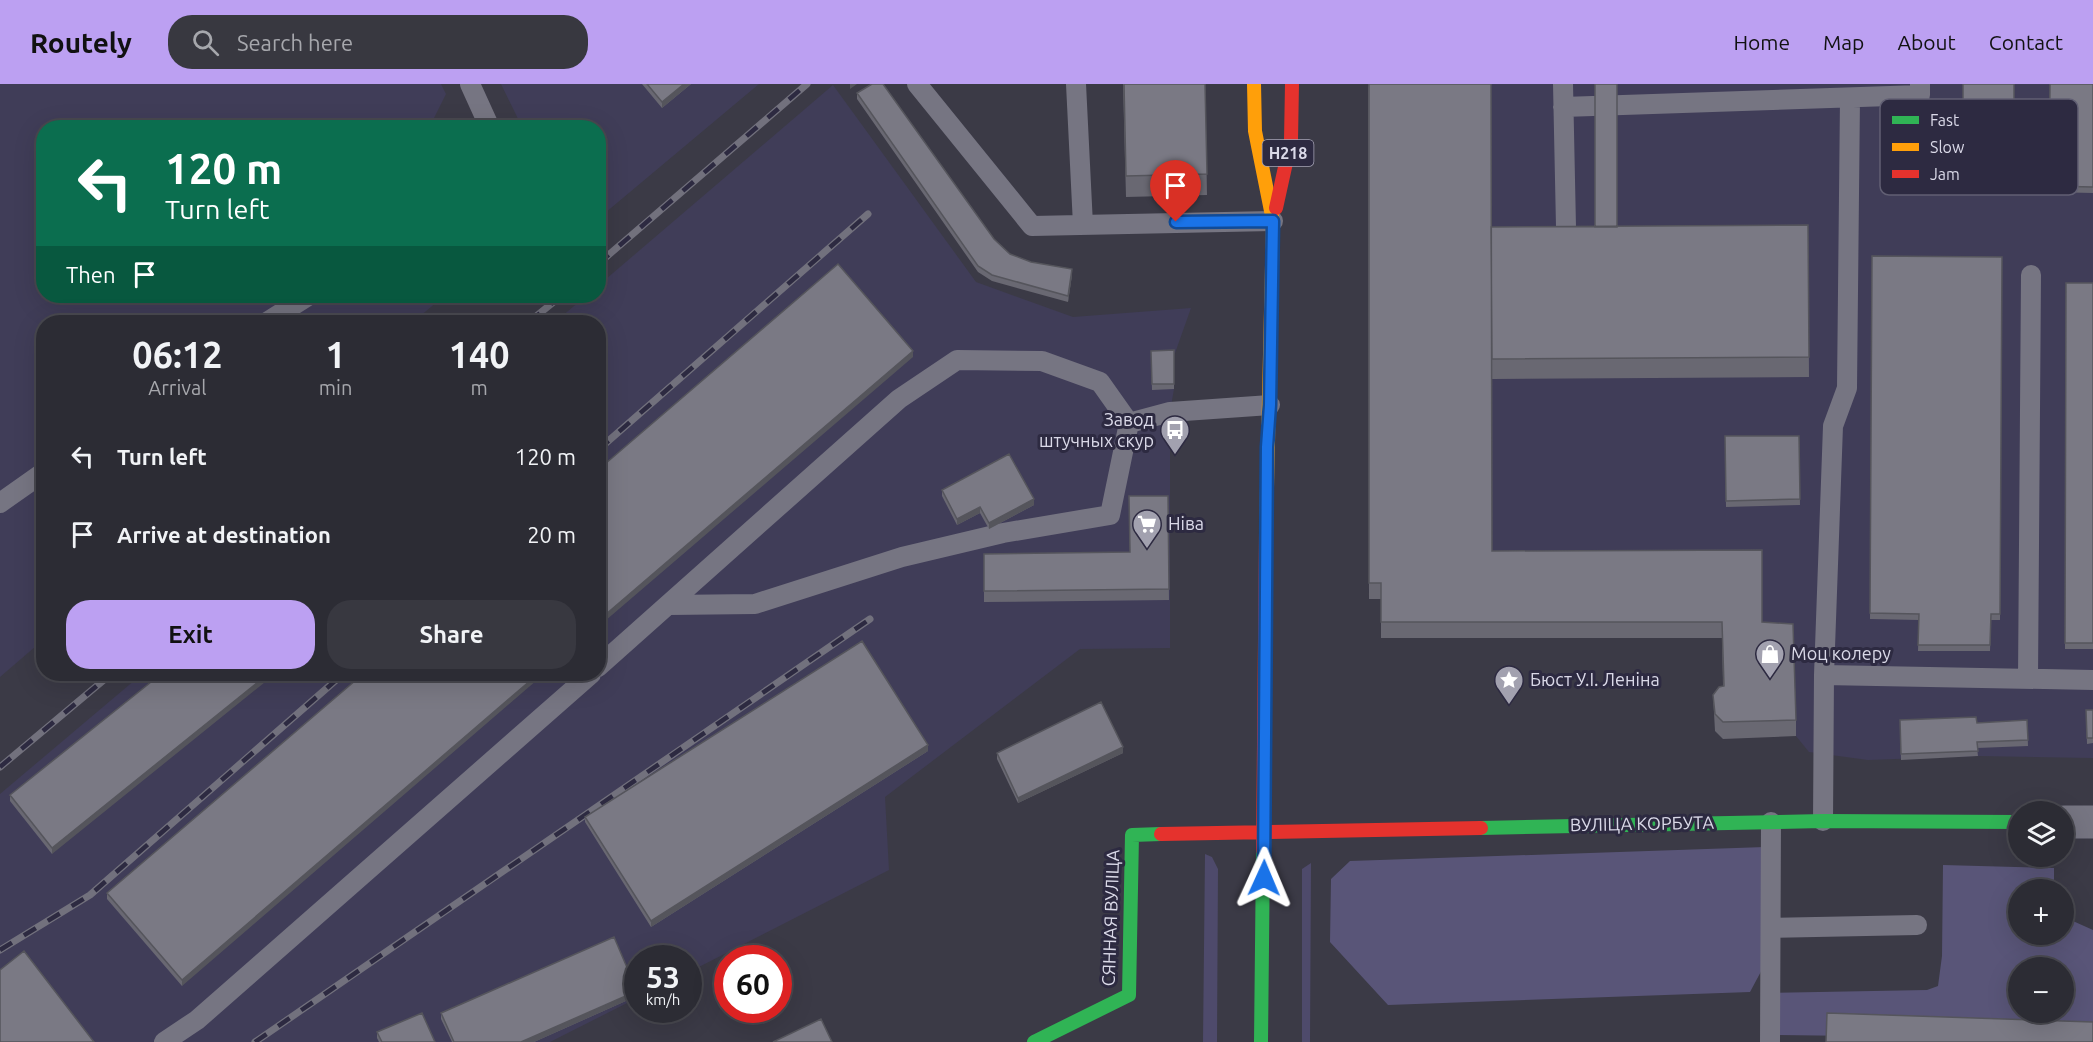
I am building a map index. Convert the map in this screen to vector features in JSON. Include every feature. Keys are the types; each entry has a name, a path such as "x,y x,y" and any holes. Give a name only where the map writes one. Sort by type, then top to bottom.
{"street":[{"name":"Н218","path":"1254,84 1255,131 1273,221"},
{"name":"Н218","path":"1261,1042 1265,830 1267,447 1270,405 1273,221 1291,140 1292,84"},
{"name":"ВУЛІЦА КОРБУТА","path":"1265,830 1823,821 2008,822"},
{"path":"2074,822 2093,822"},
{"name":"СЯННАЯ ВУЛІЦА","path":"1034,1042 1129,994 1132,835 1265,830"}],"lane":[{"path":"470,84 486,120"},
{"path":"916,84 1032,226 1273,221"},
{"path":"1076,84 1083,225"},
{"path":"1563,84 1566,226"},
{"path":"1563,107 1920,95 1920,84"},
{"path":"1823,821 1824,675 1833,426 1847,388 1850,98"},
{"path":"2028,679 2031,275"},
{"path":"278,315 297,303"},
{"path":"606,660 899,399 957,360 1042,361 1100,382 1129,423 1110,515 1003,533 902,557 754,604 669,605"},
{"path":"1129,423 1170,412 1270,405"},
{"path":"0,503 36,478"},
{"path":"1824,675 2093,680"},
{"path":"164,1042 196,1020 583,681"},
{"path":"1770,1042 1771,822"},
{"path":"1771,928 1917,925"}],"shaded area":[{"path":"0,84 441,84 446,94 433,120 36,120 36,303 436,303 421,315 36,315 36,646 0,677"},
{"path":"501,84 759,84 606,212 606,120 519,120"},
{"path":"1368,84 2093,84 2093,758 1978,756 1868,760 1809,752 1796,736 1793,640 1762,638 1381,638 1381,599 1369,599"},
{"path":"833,85 976,282 1073,317 1191,308 1174,356 1174,389 1170,412 1170,648 1080,649 885,797 889,870 742,945 714,945 714,959 702,965 702,945 624,945 624,1005 550,1042 0,1042 0,794 134,681 606,681 606,315 563,315 578,303 606,303 606,279"},
{"path":"1765,847 1765,964 1750,992 1388,1005 1330,942 1331,879 1350,861"},
{"path":"1205,854 1212,857 1218,869 1217,1042 1203,1042"},
{"path":"1311,863 1310,1042 1302,1042 1302,869"},
{"path":"1943,865 2054,868 2054,879 2008,879 2008,945 2074,945 2074,921 2093,930 2093,1039 1771,1035 1771,993 1927,990 1938,986 1942,956"}],"building":[{"path":"647,84 684,84 662,102"},
{"path":"872,84 883,84 994,239 1010,254 1031,262 1072,269 1068,296 992,275 978,266 857,93"},
{"path":"1124,84 1205,84 1207,174 1126,176"},
{"path":"1369,84 1491,84 1492,551 1762,550 1762,622 1793,624 1796,720 1723,722 1715,714 1713,695 1719,687 1724,686 1722,622 1381,622 1381,583 1369,583"},
{"path":"1595,84 1617,84 1617,227 1595,227"},
{"path":"1963,84 2014,84 2014,99 1963,99"},
{"path":"2050,84 2093,84 2093,187 2078,187 2078,99 2050,99"},
{"path":"1808,225 1809,357 1492,359 1491,227"},
{"path":"1872,256 2002,257 2000,614 1991,614 1990,645 1918,645 1919,614 1870,613"},
{"path":"838,264 913,351 606,614 606,463"},
{"path":"2066,283 2093,283 2093,643 2065,643"},
{"path":"1174,350 1174,384 1152,384 1151,351"},
{"path":"1725,436 1799,436 1800,499 1726,501"},
{"path":"1009,454 1034,499 989,523 980,507 957,519 942,490"},
{"path":"1129,496 1168,496 1169,589 984,591 984,554 1130,552"},
{"path":"862,641 928,745 651,921 585,817"},
{"path":"152,681 259,681 52,848 10,795"},
{"path":"355,681 530,681 182,980 107,893"},
{"path":"1101,702 1123,747 1018,798 997,753"},
{"path":"2086,710 2093,710 2093,738 2087,738"},
{"path":"1976,717 1977,723 2027,720 2028,740 1977,742 1978,751 1901,754 1900,720"},
{"path":"614,937 624,960 624,997 521,1042 454,1042 441,1013"},
{"path":"24,951 94,1042 0,1042 0,970"},
{"path":"422,1013 435,1042 382,1042 377,1032"},
{"path":"1827,1013 2008,1019 2008,1023 2093,1022 2093,1042 1826,1042"},
{"path":"821,1019 832,1042 773,1042"}],"railway":[{"path":"606,257 807,84"},
{"path":"606,443 868,214"},
{"path":"538,315 552,303"},
{"path":"255,1042 870,619"},
{"path":"0,767 103,681"},
{"path":"0,950 90,895 335,681"}],"traffic: fast":[{"path":"1481,828 1823,821 2008,822"},
{"path":"1034,1042 1129,995 1132,835 1161,834"},
{"path":"1261,1042 1263,850"}],"traffic: slow":[{"path":"1254,84 1255,131 1273,221 1266,532"}],"traffic: jam":[{"path":"1276,208 1291,140 1292,84"},
{"path":"1263,850 1266,532"},
{"path":"1161,834 1481,828"}],"place":[{"name":"Завод штучных скур","path":"1175,456"},
{"name":"Ніва","path":"1147,550"},
{"name":"Моц колеру","path":"1770,680"},
{"name":"Бюст У.І. Леніна","path":"1509,706"}],"route":[{"path":"1176,222 1273,221 1270,405 1267,447 1264,878"}]}
